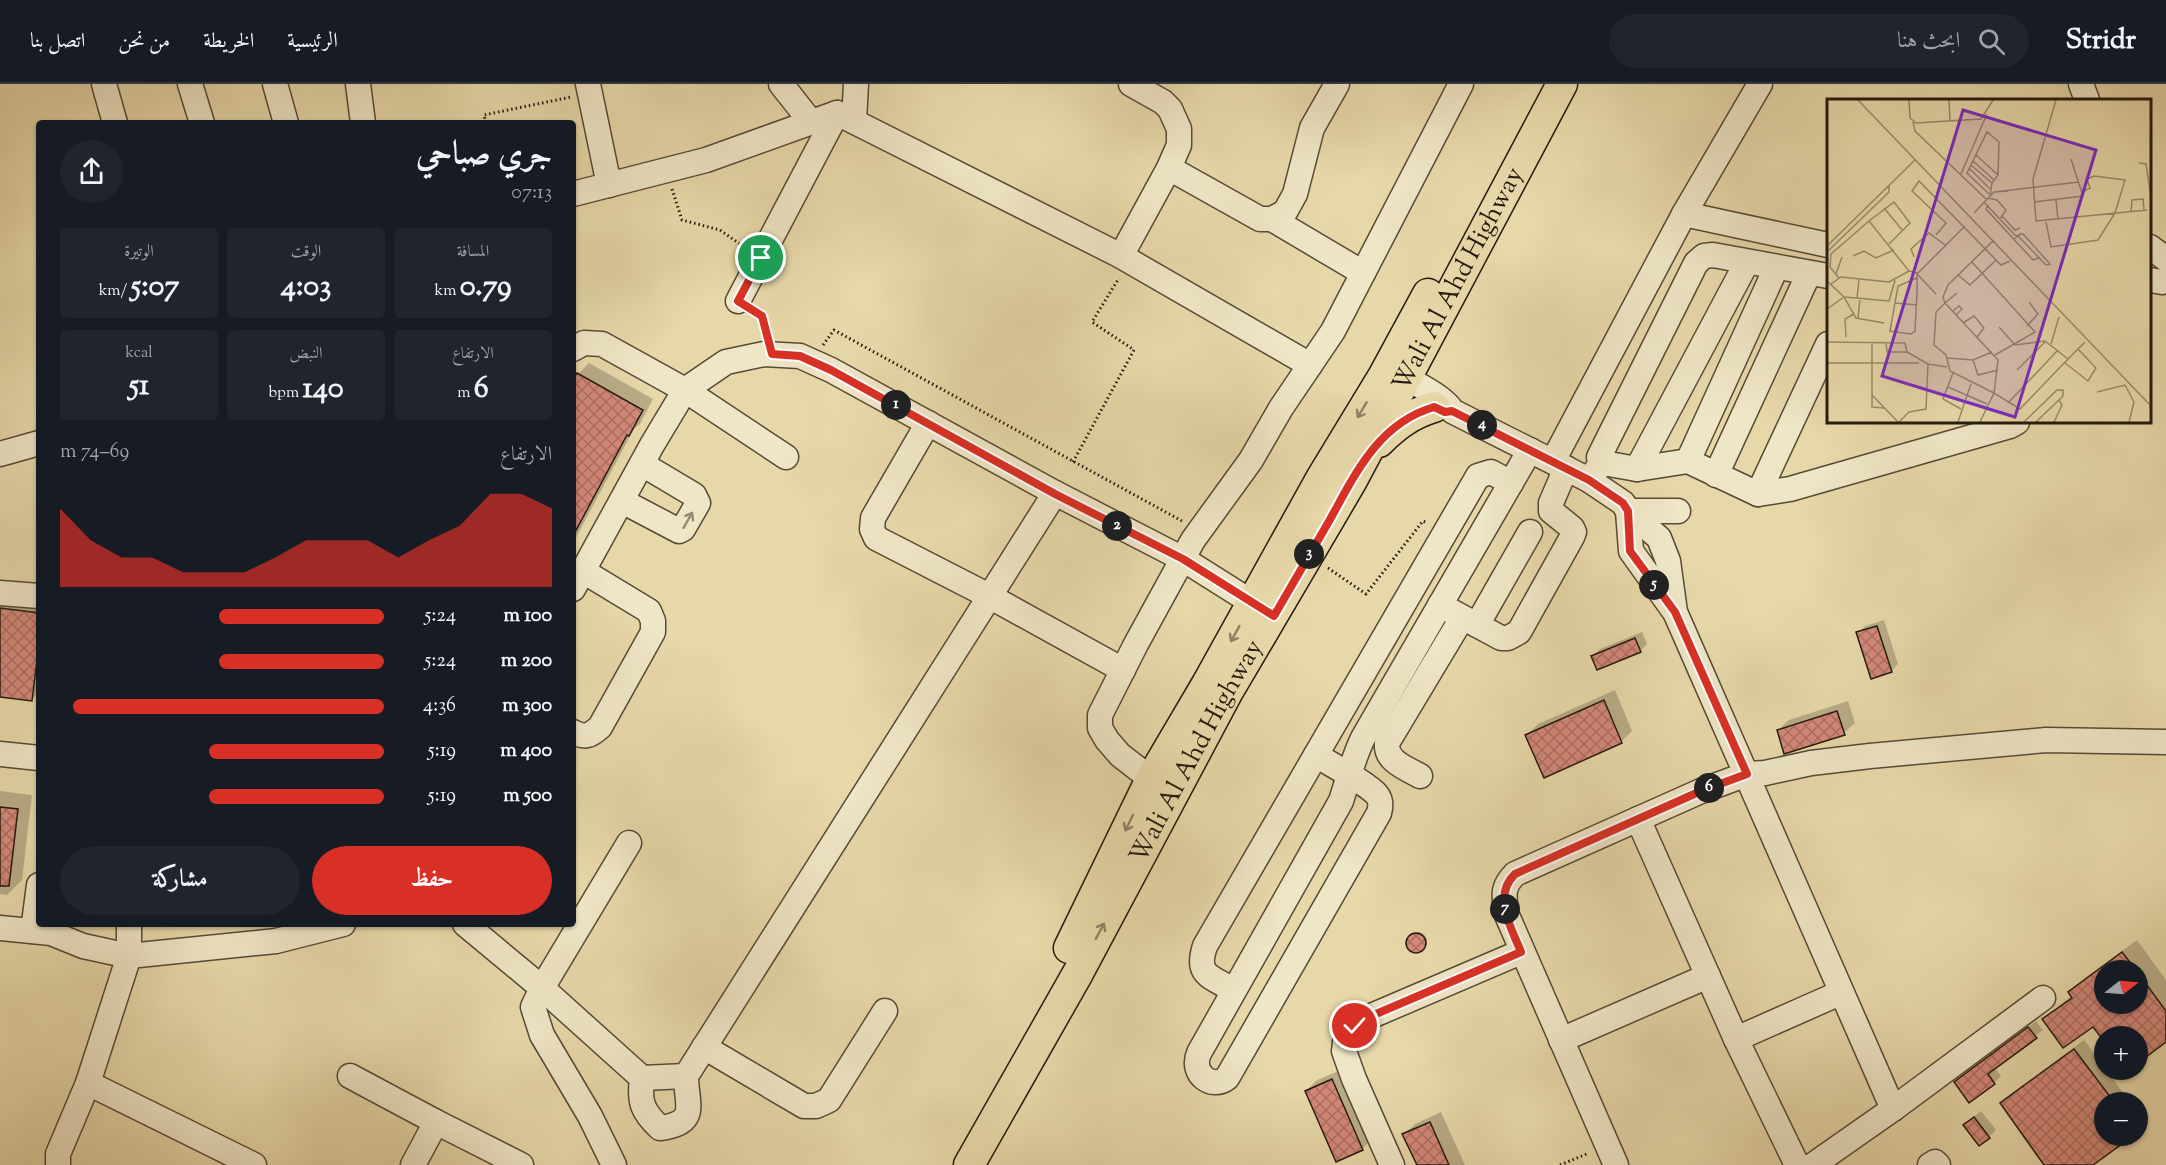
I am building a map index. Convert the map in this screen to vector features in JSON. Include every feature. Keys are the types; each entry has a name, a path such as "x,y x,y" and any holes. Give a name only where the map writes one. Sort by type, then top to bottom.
{"main road":[{"name":"Wali Al Ahd Highway","path":"955,1165 1059,970 1150,779 1263,609 1309,555 1363,460 1394,376 1544,84"},
{"name":"Wali Al Ahd Highway","path":"969,1165 1078,973 1227,693 1322,477 1394,376 1427,340 1562,84"},
{"path":"1363,460 1401,422 1411,415 1441,405 1432,389 1426,370 1427,340"}],"street":[{"path":"104,84 114,120"},
{"path":"190,84 201,120"},
{"path":"275,84 285,120"},
{"path":"358,84 363,120"},
{"path":"781,84 811,122"},
{"path":"738,301 761,258 846,117 856,84"},
{"path":"1125,258 1179,145 1179,129 1176,119 1163,102 1131,84"},
{"path":"1170,168 1260,219 1272,219 1285,212 1295,194 1312,128 1337,84"},
{"path":"1150,779 1120,755 1107,740 1100,728 1100,715 1200,530 1251,460 1281,408 1333,331 1461,84"},
{"path":"1440,605 1501,638 1508,638 1519,632 1574,532 1551,511 1559,464 1684,214 1760,84"},
{"path":"2081,84 2087,99"},
{"path":"589,89 609,185"},
{"path":"576,193 706,160 811,122 846,117 1125,258 1310,364"},
{"path":"1684,214 1827,245"},
{"path":"1272,219 1363,273"},
{"path":"1594,472 1696,263 1704,256 1713,255 1819,274 1716,476"},
{"path":"1637,469 1747,262"},
{"path":"1688,461 1776,268"},
{"path":"2151,280 2162,282 2166,280"},
{"path":"576,347 584,343 602,344 685,390 786,457"},
{"path":"1758,494 1827,346"},
{"path":"576,733 582,736 591,735 600,728 653,632 653,621 649,611 578,580 685,390 726,362 764,354 800,356 831,370 1055,494 1183,559 1263,609"},
{"path":"1394,376 1441,405 1559,464 1594,472 1628,511 1659,538 1668,561 1675,612"},
{"path":"928,423 873,518 872,529 876,538 989,596 1123,670"},
{"path":"1594,472 1603,463 1637,469 1688,461 1758,494 1790,489 2015,423"},
{"path":"0,454 36,444"},
{"path":"1316,755 1349,776 1378,796 1381,807 1227,1078 1221,1082 1215,1082 1202,1076 1196,1069 1195,1061 1341,801 1349,776 1354,757 1363,738 1530,450"},
{"path":"622,501 679,531 683,529 698,503 694,495 642,464"},
{"path":"1233,990 1203,971 1200,964 1205,946 1478,476 1491,472 1511,483"},
{"path":"642,1078 641,1103 647,1115 660,1128 675,1126 684,1118 690,1104 686,1076 1055,494"},
{"path":"1628,511 1678,510"},
{"path":"1628,511 1630,551 1675,612 1840,993 1893,1109"},
{"path":"1420,777 1390,758 1386,751 1387,743 1530,532"},
{"path":"0,593 36,596"},
{"path":"1612,1155 1521,952 1506,913 1504,894 1507,882 1526,867 1701,791 1747,774 1870,756 2046,740 2166,742"},
{"path":"0,754 36,758"},
{"path":"1638,819 1736,1039 1797,1165"},
{"path":"614,1165 590,1116 542,1035 533,1007 542,988 629,843"},
{"path":"33,931 36,908"},
{"path":"58,1165 58,1154 88,1083 129,956 129,927"},
{"path":"469,927 542,988 642,1078 686,1076"},
{"path":"0,928 51,933 83,946 129,956 276,941 310,928"},
{"path":"1392,1165 1344,1052 1345,1042 1350,1033 1362,1020 1521,952"},
{"path":"1562,1040 1708,976"},
{"path":"1736,1039 1840,993"},
{"path":"1822,1163 2043,998"},
{"path":"704,1047 804,1106 816,1106 829,1100 885,1011"},
{"path":"350,1076 520,1165"},
{"path":"88,1083 254,1165"},
{"path":"413,1165 436,1122"},
{"path":"1930,1165 1935,1162 1938,1165"}],"path":[{"path":"485,120 484,115 589,89"},
{"path":"666,170 682,220 720,230 761,258"},
{"path":"1073,462 1134,350 1092,322 1125,258"},
{"path":"738,301 762,316 772,354"},
{"path":"812,361 834,330 1200,530"},
{"path":"1309,555 1366,594 1423,521 1446,532"},
{"path":"1560,1165 1612,1155"}],"building":[{"path":"577,373 643,410 629,436 627,435 576,530"},
{"path":"0,608 36,613 36,668 32,701 0,697"},
{"path":"1877,626 1892,672 1871,679 1856,632"},
{"path":"1635,638 1641,652 1597,670 1591,656"},
{"path":"1604,700 1622,743 1544,778 1525,735"},
{"path":"1837,711 1845,735 1784,754 1777,730"},
{"path":"0,807 18,809 9,886 0,886"},
{"path":"1416,933 1423,936 1426,943 1423,950 1416,953 1409,950 1406,943 1409,936"},
{"path":"2122,952 2128,960 2111,960"},
{"path":"2094,973 2094,1014 2148,1014 2148,987 2166,1011 2166,1042 2148,1056 2148,1026 2094,1026 2094,1028 2063,1048 2042,1019 2072,998 2068,992"},
{"path":"2028,1027 2037,1038 1988,1074 1995,1084 1969,1103 1954,1082"},
{"path":"2074,1049 2094,1076 2094,1080 2097,1080 2106,1092 2094,1092 2094,1146 2119,1146 2093,1165 2044,1165 2000,1103"},
{"path":"1332,1079 1363,1150 1336,1162 1305,1091"},
{"path":"1974,1117 1990,1138 1979,1146 1963,1125"},
{"path":"1430,1122 1449,1165 1417,1165 1402,1134"}],"route":[{"path":"761,258 738,301 762,316 772,354 800,356 831,370 1055,494 1183,559 1274,616 1363,460 1391,430 1422,410 1434,407 1445,412 1452,411 1589,480 1623,503 1628,511 1630,551 1675,612 1747,774 1701,791 1526,867 1515,874 1507,882 1504,894 1506,913 1521,952 1362,1020 1355,1026"}]}
